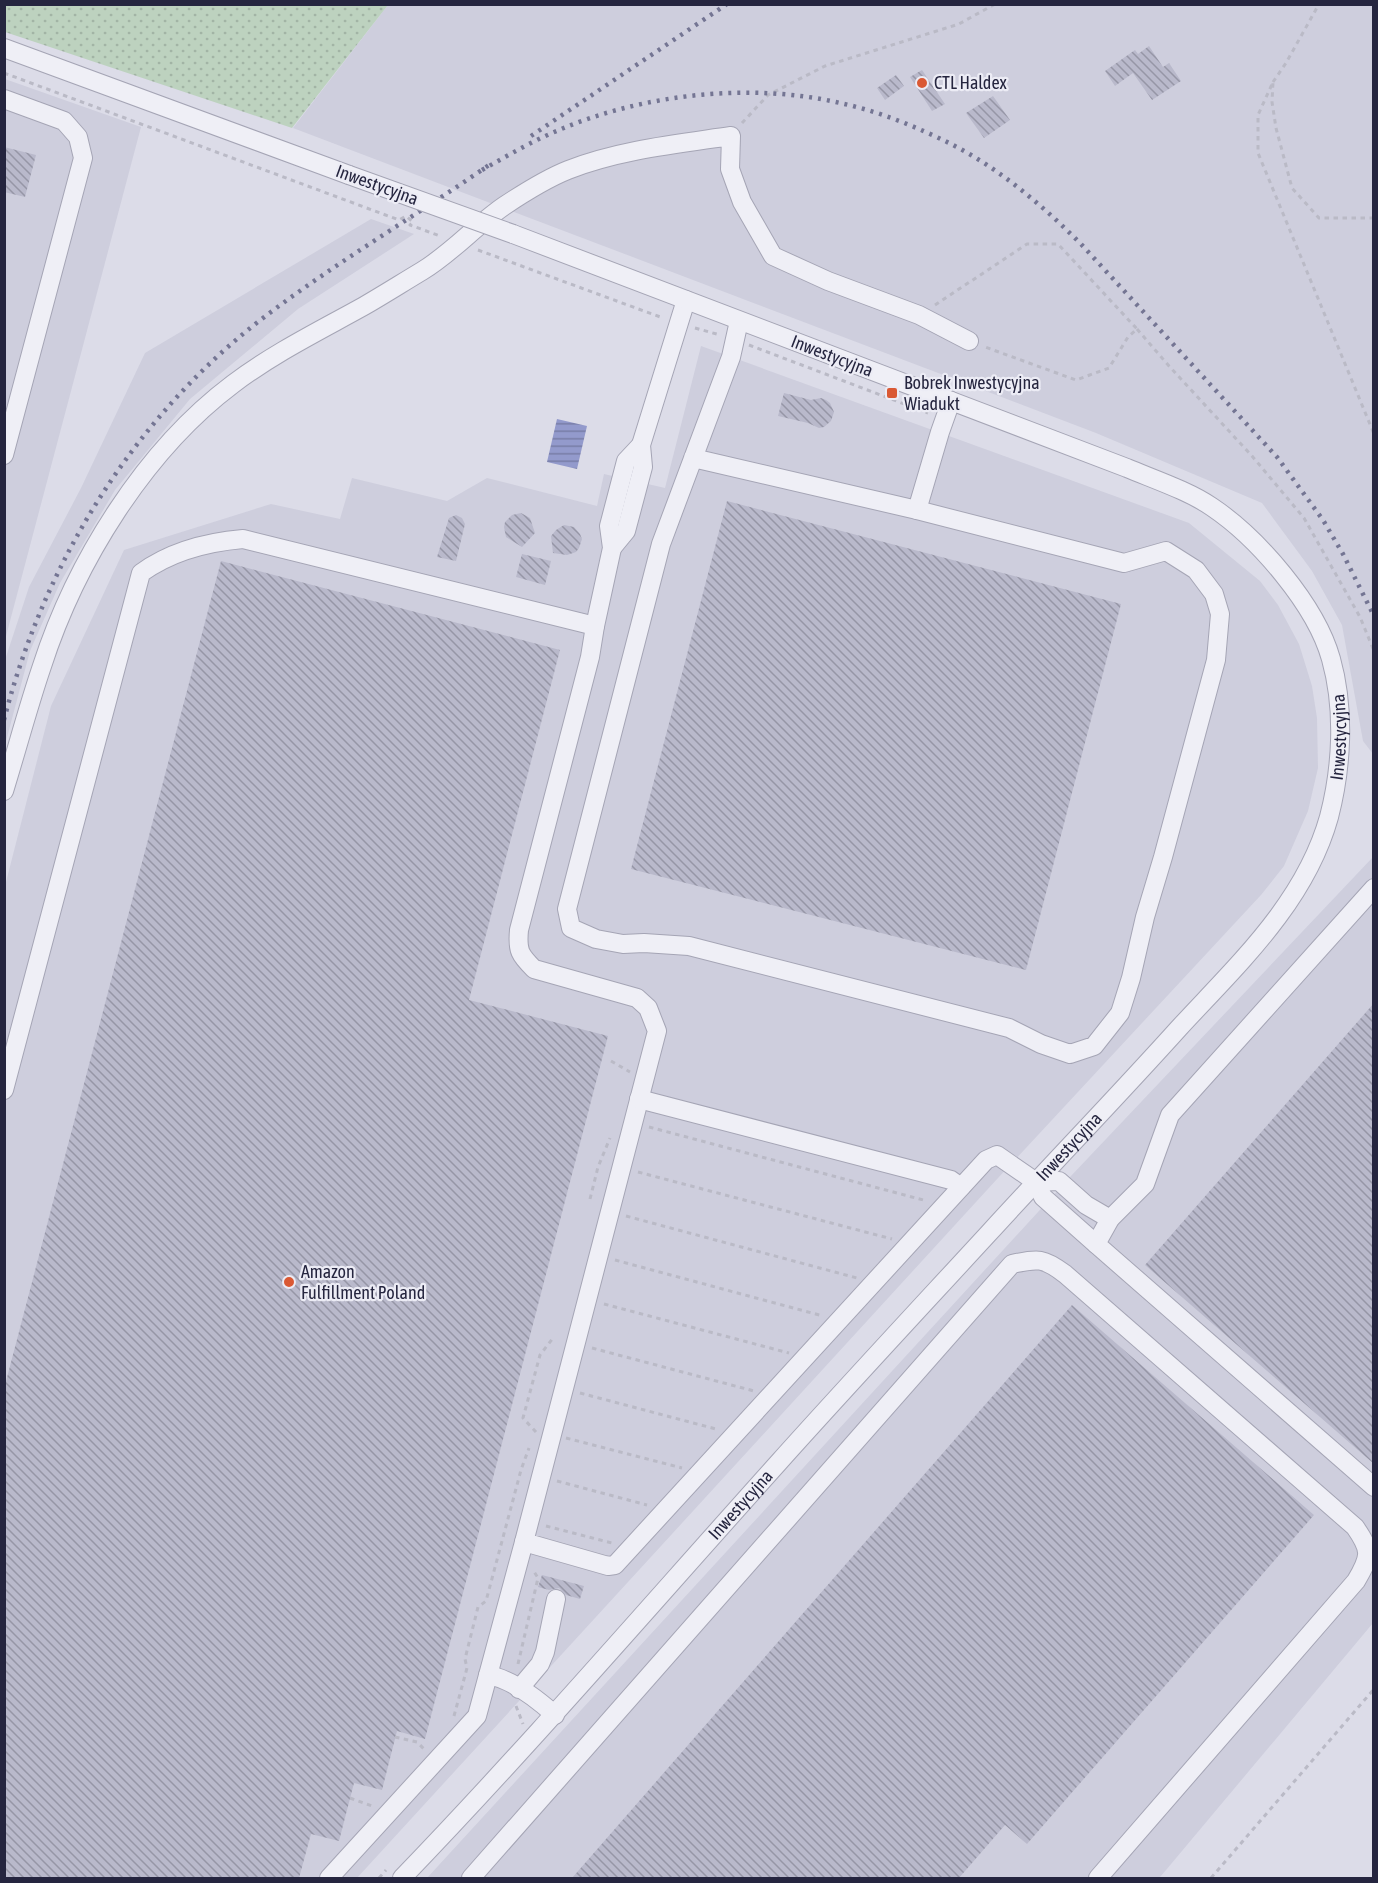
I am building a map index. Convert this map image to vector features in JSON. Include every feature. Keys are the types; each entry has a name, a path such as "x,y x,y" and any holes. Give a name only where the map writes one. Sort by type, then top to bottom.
{"street":[{"name":"Inwestycyjna","path":"4,48 513,234 1127,468 1208,504 1242,530 1274,563 1296,592 1317,626 1330,655 1338,688 1340,726 1337,771 1329,816 1313,861 1286,908 1168,1041 395,1874"},
{"path":"4,99 64,121 78,137 83,158 4,455"},
{"path":"4,791 42,664 69,598 91,553 127,496 162,452 195,417 232,385 279,353 433,265 503,207 566,171 618,155 731,136 730,170 742,202 773,256 828,281 919,315 969,341"},
{"path":"329,1878 477,1716 657,1031 648,1008 637,998 534,969 523,958 518,947 519,930 590,657 612,548 609,526 621,478 626,461 641,445 686,300"},
{"path":"693,458 917,510 1124,563 1166,550 1196,570 1214,594 1220,614 1216,660 1120,1013 1094,1046 1070,1054 1041,1044 1009,1028 689,946 644,943 622,945 596,939 571,928 567,909 661,544 736,340 739,321"},
{"path":"917,510 951,401"},
{"path":"4,1090 141,573 158,560 220,541 243,539 595,627"},
{"path":"1096,1244 1110,1220 1145,1184 1170,1115 1374,888"},
{"path":"639,1099 951,1180 961,1187"},
{"path":"524,1542 608,1566 615,1565 986,1160 997,1155 1036,1182 1043,1197 1374,1487"},
{"path":"1036,1182 1059,1181 1086,1205 1110,1220"},
{"path":"471,1878 1012,1264 1032,1259 1050,1263 1065,1274 1355,1527 1367,1544 1367,1563 1356,1581 1098,1878"},
{"path":"518,1697 540,1664 545,1652 556,1599"},
{"path":"488,1675 498,1677 518,1697 549,1709"}],"path":[{"path":"731,136 768,94 825,66 958,24 995,4"},
{"path":"1319,4 1286,63 1273,81 1258,115 1258,153 1374,434"},
{"path":"4,73 399,220 406,216 413,222 410,225 678,323 736,340 944,420"},
{"path":"1273,81 1272,102 1276,128 1292,188 1319,218 1374,218"},
{"path":"919,315 1027,244 1058,244 1252,456 1304,518 1360,617 1374,651"},
{"path":"969,341 1076,380 1109,368 1128,337 1137,329"},
{"path":"647,1127 931,1202"},
{"path":"590,1199 598,1167 614,1129"},
{"path":"636,1172 896,1240"},
{"path":"624,1216 861,1279"},
{"path":"613,1259 826,1316"},
{"path":"602,1303 792,1354"},
{"path":"536,1432 523,1418 540,1355 553,1338"},
{"path":"590,1348 758,1392"},
{"path":"579,1392 722,1430"},
{"path":"556,1480 652,1506"},
{"path":"544,1526 618,1545"},
{"path":"1211,1878 1374,1689"},
{"path":"518,1697 523,1724 549,1709"},
{"path":"395,1737 417,1742 429,1753"},
{"path":"350,1798 379,1808"},
{"path":"379,1878 395,1874"}],"shaded area":[{"path":"388,5 1373,5 1373,754 1363,741 1342,625 1312,571 1262,503 1096,433 293,128"},
{"path":"5,79 141,127 5,640"},
{"path":"371,219 414,234 298,309 190,399 115,490 60,583 30,651 5,745 5,660 29,587 81,488 145,353"},
{"path":"701,346 1189,523 1260,581 1278,605 1299,644 1312,686 1317,718 1318,768 1308,811 1284,866 1261,895 998,1178 357,1878 5,1878 5,886 51,706 124,550 271,504 340,519 352,478 447,501 487,478 597,506 604,474 665,488"},
{"path":"1373,857 1373,1623 1161,1876 1158,1878 427,1878 1071,1176"}],"green space":[{"path":"5,4 388,5 292,128 5,32"}],"water":[{"path":"557,419 587,426 577,469 547,462"}],"building":[{"path":"1149,46 1163,67 1169,63 1181,81 1152,100 1133,73 1115,86 1105,71 1135,50 1138,54"},
{"path":"922,70 945,104 932,111 910,77"},
{"path":"896,75 904,86 885,100 877,88"},
{"path":"993,96 1010,120 984,138 966,113"},
{"path":"4,147 36,155 25,197 4,192"},
{"path":"784,393 811,400 821,398 826,400 834,412 831,421 819,428 778,416"},
{"path":"727,501 1121,604 1026,970 631,869"},
{"path":"521,513 530,518 535,533 522,547 506,537 504,527 505,522 512,515"},
{"path":"456,515 462,518 465,524 456,561 437,557 449,518"},
{"path":"564,525 574,527 582,539 576,552 567,555 553,553 551,536"},
{"path":"522,554 551,561 545,585 516,577"},
{"name":"Amazon Fulfillment Poland","path":"221,561 560,650 469,1000 608,1036 425,1739 397,1731 382,1790 354,1783 339,1841 311,1834 299,1878 4,1878 4,1389"},
{"path":"1374,1003 1374,1464 1145,1265"},
{"path":"1072,1305 1314,1515 1027,1844 1005,1825 959,1878 572,1878"},
{"path":"542,1575 584,1586 580,1599 566,1595 559,1588 549,1590 538,1587"}],"railway":[{"path":"531,136 727,4"},
{"path":"482,170 539,139 592,118 661,100 734,93 770,93 854,106 897,120 951,144 1003,176 1036,202 1081,244 1277,457 1323,520 1374,616"},
{"path":"4,720 21,662 43,605 70,550 100,497 135,447 174,400 216,357 263,318 318,278 489,165"}],"place":[{"name":"CTL Haldex","path":"922,83"},
{"name":"Bobrek Inwestycyjna Wiadukt","path":"892,393"},
{"name":"Amazon Fulfillment Poland","path":"289,1282"}]}
